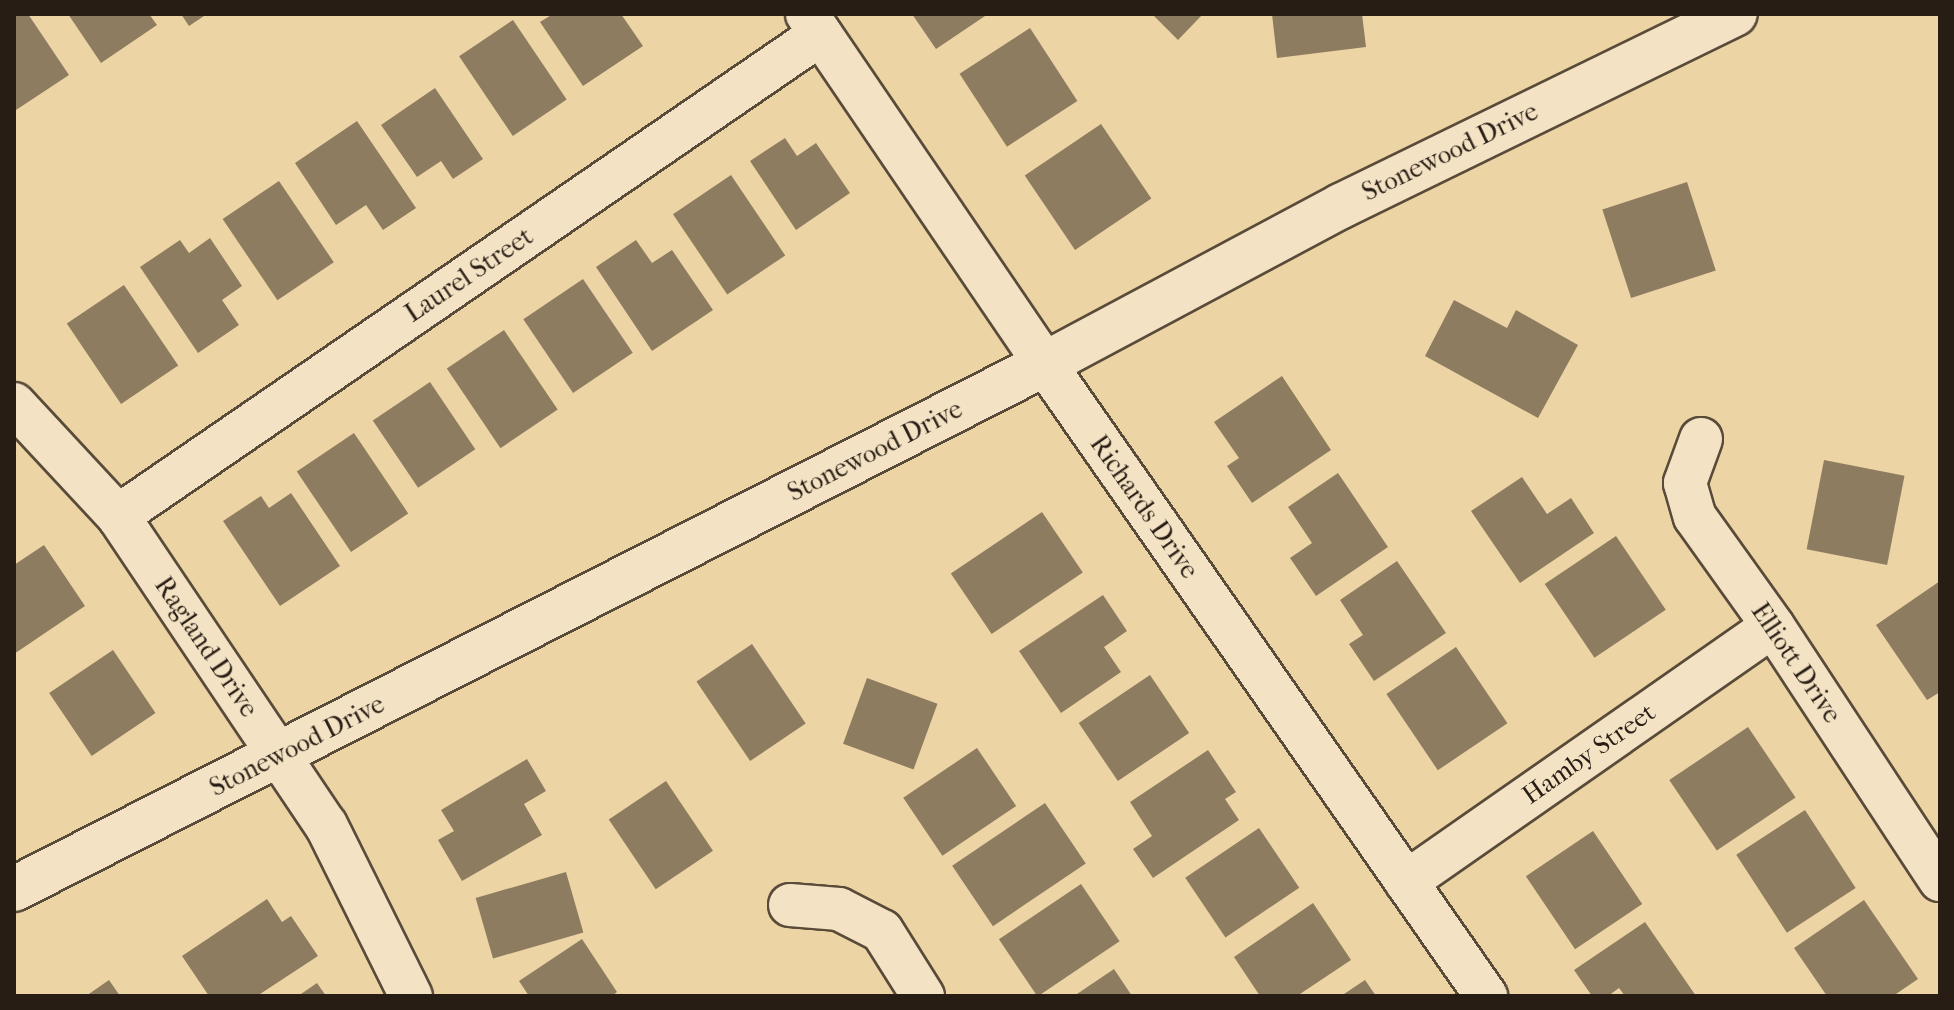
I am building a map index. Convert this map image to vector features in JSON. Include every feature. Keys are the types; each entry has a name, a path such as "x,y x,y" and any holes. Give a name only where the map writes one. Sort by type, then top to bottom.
{"street":[{"name":"Stonewood Drive","path":"14,889 1045,364 1341,206 1735,14"},
{"name":"Richards Drive","path":"814,24 1045,364 1486,996"},
{"name":"Laurel Street","path":"118,516 814,24"},
{"name":"Ragland Drive","path":"14,404 118,516 326,825 411,996"},
{"name":"Elliott Drive","path":"1701,439 1685,483 1695,517 1773,626 1940,880"},
{"name":"Hamby Street","path":"1406,882 1773,626"},
{"path":"790,905 839,909 882,931 923,996"}],"building":[{"path":"14,14 28,14 69,75 16,110"},
{"path":"68,14 149,14 157,25 101,63"},
{"path":"181,14 207,14 189,26"},
{"path":"553,14 621,14 643,46 583,86 540,22"},
{"path":"912,14 988,14 936,49"},
{"path":"1152,14 1203,14 1178,40"},
{"path":"1272,14 1362,14 1366,47 1277,58"},
{"path":"513,20 567,100 513,136 459,56"},
{"path":"1030,28 1077,101 1007,147 960,74"},
{"path":"435,88 483,159 453,179 441,161 417,177 381,125"},
{"path":"357,121 416,208 383,230 366,205 336,225 295,163"},
{"path":"1101,124 1151,199 1075,250 1025,175"},
{"path":"785,138 797,156 816,143 850,193 796,230 750,161"},
{"path":"731,175 785,255 727,295 673,214"},
{"path":"279,181 334,262 277,300 223,219"},
{"path":"1687,182 1716,270 1631,298 1602,210"},
{"path":"210,238 242,286 222,300 239,325 198,353 140,267 180,240 189,253"},
{"path":"636,240 652,263 672,250 713,310 652,351 596,267"},
{"path":"583,279 633,353 573,393 523,319"},
{"path":"124,285 178,365 121,404 67,324"},
{"path":"1454,300 1507,328 1516,310 1578,345 1538,418 1425,356"},
{"path":"504,330 558,410 500,448 447,369"},
{"path":"1282,376 1331,450 1252,503 1227,466 1239,458 1214,422"},
{"path":"430,382 475,449 418,488 373,421"},
{"path":"354,433 408,513 351,552 297,472"},
{"path":"1824,460 1904,476 1887,565 1807,549"},
{"path":"1338,473 1388,547 1316,596 1290,558 1312,543 1288,507"},
{"path":"1522,477 1547,514 1571,498 1594,533 1520,583 1471,511"},
{"path":"291,493 340,566 280,606 223,521 261,496 269,508"},
{"path":"1042,512 1083,573 992,634 951,574"},
{"path":"1616,536 1666,610 1594,658 1545,584"},
{"path":"44,545 85,606 14,654 14,565"},
{"path":"1397,561 1446,633 1374,681 1349,644 1363,635 1340,600"},
{"path":"1940,581 1940,692 1927,700 1876,625"},
{"path":"1103,595 1127,631 1104,647 1121,672 1061,713 1019,651"},
{"path":"752,644 806,724 750,761 696,681"},
{"path":"1456,647 1507,723 1438,770 1386,694"},
{"path":"113,650 155,713 92,756 49,693"},
{"path":"1150,675 1189,733 1118,781 1079,723"},
{"path":"867,678 937,704 914,769 843,744"},
{"path":"1748,727 1796,797 1717,851 1669,780"},
{"path":"977,748 1016,806 942,856 903,798"},
{"path":"1208,750 1236,792 1225,799 1239,820 1153,878 1133,849 1152,836 1130,802"},
{"path":"527,759 546,791 524,804 542,835 462,881 438,840 454,831 441,810"},
{"path":"666,781 713,851 656,889 609,820"},
{"path":"1045,803 1086,864 993,926 952,866"},
{"path":"1805,810 1856,888 1787,933 1736,855"},
{"path":"1259,828 1299,888 1225,937 1185,878"},
{"path":"1593,831 1642,904 1575,949 1526,876"},
{"path":"566,872 583,933 493,958 476,898"},
{"path":"1081,884 1120,941 1037,996 999,939"},
{"path":"267,899 282,922 291,916 318,956 257,996 209,996 182,956"},
{"path":"1864,900 1918,979 1893,996 1827,996 1794,948"},
{"path":"1313,903 1351,960 1297,996 1260,996 1234,957"},
{"path":"1645,922 1696,996 1625,996 1619,988 1608,996 1592,996 1574,970"},
{"path":"582,939 617,992 612,996 529,996 519,981"},
{"path":"1114,969 1132,996 1074,996"},
{"path":"109,980 120,996 86,996"},
{"path":"1365,980 1376,996 1341,996"},
{"path":"317,983 326,996 298,996"}]}
